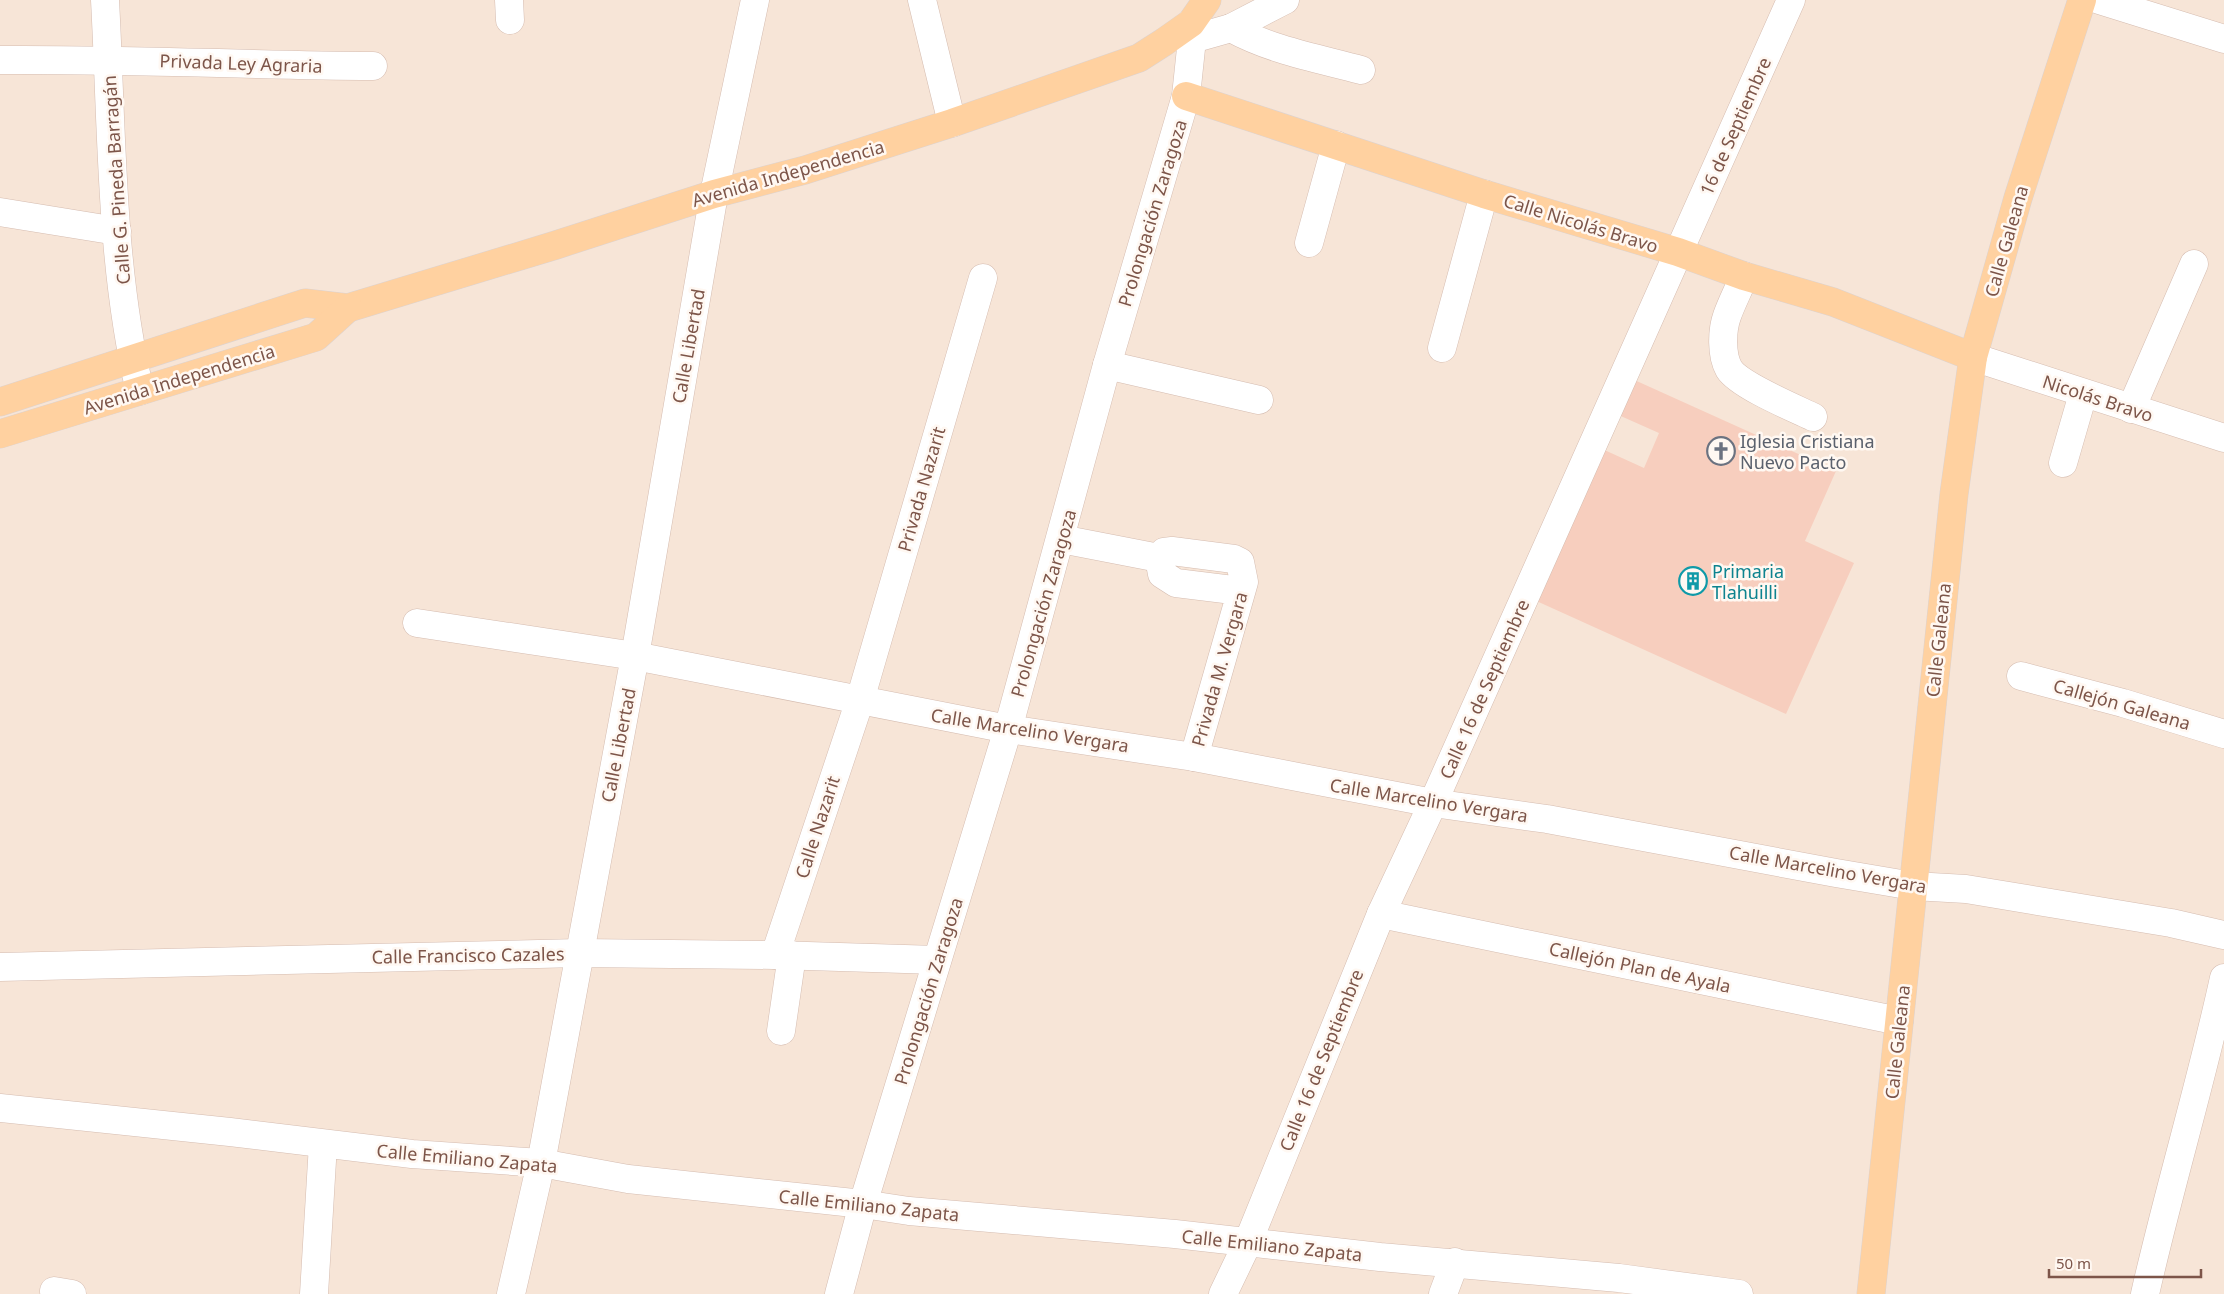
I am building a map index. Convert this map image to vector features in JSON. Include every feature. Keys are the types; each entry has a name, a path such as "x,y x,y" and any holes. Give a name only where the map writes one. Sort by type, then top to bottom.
{"main road":[{"name":"Avenida Independencia","path":"0,402 305,303 348,308 556,245 714,194 805,170 952,123 1139,58 1164,42 1191,31 1207,0"},
{"name":"Calle Galeana","path":"1872,1294 1954,494 1973,357 2018,198 2082,0"},
{"name":"Calle Nicolás Bravo","path":"1186,96 1484,194 1678,252 1744,276 1833,302 1973,357"},
{"name":"Avenida Independencia","path":"0,434 316,337 348,308"}],"street":[{"name":"Calle G. Pineda Barragán","path":"106,0 117,231 132,359 140,392"},
{"name":"Calle Libertad","path":"511,1294 541,1163 635,656 714,194 755,0"},
{"path":"922,0 952,123"},
{"name":"Avenida Independencia","path":"1191,31 1231,28 1285,0"},
{"name":"16 de Septiembre","path":"1678,252 1791,0"},
{"path":"2099,0 2224,39"},
{"path":"1231,28 1252,40 1281,50 1361,70"},
{"name":"Prolongación Zaragoza","path":"839,1294 864,1204 1008,729 1107,365 1186,96 1191,31"},
{"name":"Privada Ley Agraria","path":"0,60 109,59 247,65 373,66"},
{"path":"1309,243 1336,145"},
{"path":"1442,348 1484,194"},
{"path":"0,212 117,231"},
{"name":"Calle 16 de Septiembre","path":"1223,1294 1248,1242 1381,914 1433,803 1678,252"},
{"path":"2131,409 2194,264"},
{"path":"1744,276 1726,317 1725,355 1730,370 1754,389 1813,417"},
{"name":"Privada Nazarit","path":"860,700 983,278"},
{"name":"Nicolás Bravo","path":"1973,357 2224,438"},
{"path":"1107,365 1259,400"},
{"path":"2063,463 2083,394"},
{"name":"Privada M. Vergara","path":"1061,539 1159,563 1166,579 1176,583 1242,587 1194,757"},
{"name":"Calle Marcelino Vergara","path":"417,623 635,656 1008,729 1194,757 1433,803 1548,819 1913,886 1966,889 2171,923 2224,935"},
{"name":"Callejón Galeana","path":"2021,676 2123,703 2224,734"},
{"name":"Calle Nazarit","path":"780,1031 783,955 860,700"},
{"name":"Callejón Plan de Ayala","path":"1381,914 1900,1020"},
{"name":"Calle Francisco Cazales","path":"0,967 579,953 783,955 937,960"},
{"path":"2146,1294 2160,1230 2199,1086 2224,978"},
{"name":"Calle Emiliano Zapata","path":"0,1108 412,1154 541,1163 628,1179 864,1204 909,1211 1174,1234 1380,1257 1455,1262 1619,1278 1739,1294"},
{"path":"314,1294 323,1144"},
{"path":"1443,1294 1455,1262"}],"shaded area":[{"path":"0,0 2224,0 2224,1294 0,1294"}],"building":[{"name":"Primaria Tlahuilli","path":"1630,378 1836,471 1805,541 1854,563 1786,714 1532,599 1600,448 1644,468 1659,433 1614,413"}],"place":[{"name":"Iglesia Cristiana Nuevo Pacto","path":"1721,451"},
{"name":"Primaria Tlahuilli","path":"1693,581"}]}
